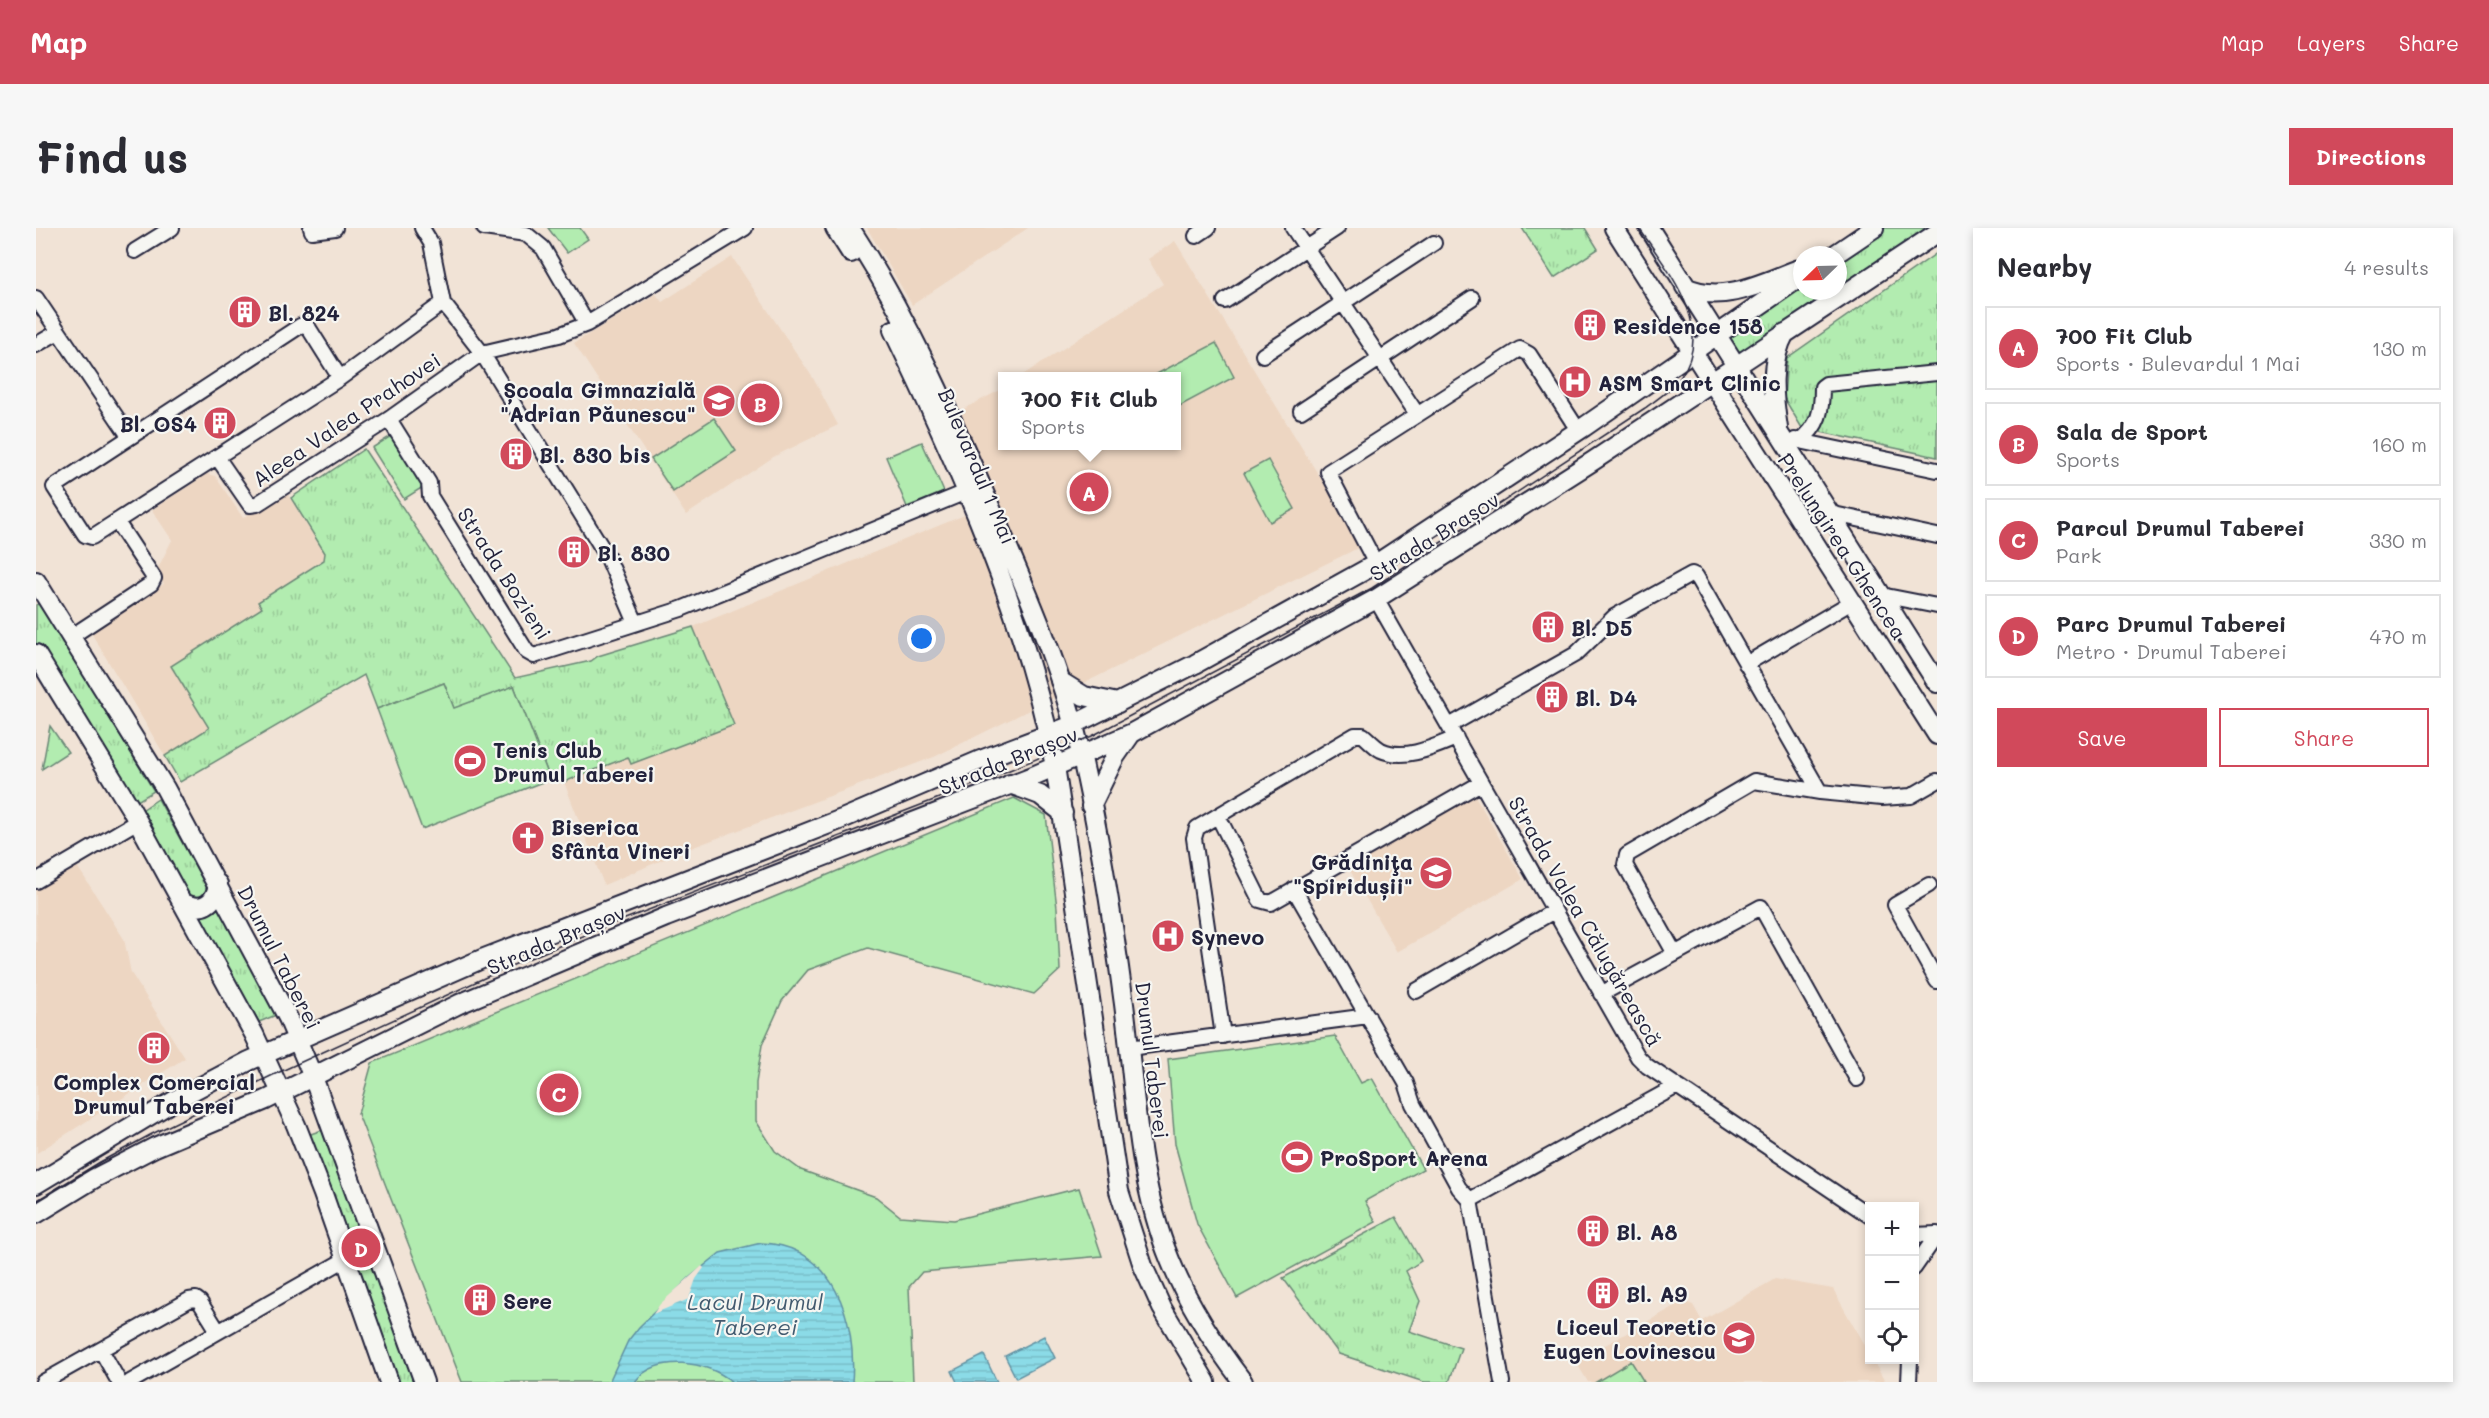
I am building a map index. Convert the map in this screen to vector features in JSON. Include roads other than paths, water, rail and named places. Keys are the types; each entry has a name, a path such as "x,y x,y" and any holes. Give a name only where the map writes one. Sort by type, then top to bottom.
{"main road":[{"name":"Bulevardul 1 Mai","path":"835,228 883,308 941,428 1016,615 1049,734"},
{"name":"Bulevardul 1 Mai","path":"850,228 889,296 968,455 1033,603 1073,725"},
{"path":"1607,228 1670,328 1675,345 1671,366"},
{"name":"Prelungirea Ghencea","path":"1614,228 1937,735"},
{"name":"Prelungirea Ghencea","path":"1648,228 1937,683"},
{"path":"1847,246 1874,228"},
{"name":"Strada Brașov","path":"36,1214 95,1178 155,1147 281,1092 459,1004 552,963 1132,734 1376,599 1736,366 1937,232"},
{"path":"1685,286 1704,293 1730,292 1793,271"},
{"name":"Strada Brașov","path":"36,1184 177,1099 263,1055 482,959 842,819 1073,725 1118,704 1376,564 1671,366 1691,351 1712,328 1793,281"},
{"path":"1780,435 1774,373 1778,349 1785,333"},
{"name":"Drumul Taberei","path":"36,581 165,788 218,884 297,1040 313,1077 424,1382"},
{"path":"36,654 138,821 281,1092 346,1258 389,1382"},
{"path":"1060,681 1084,696 1118,704"},
{"path":"1012,748 1026,736 1033,725 1040,697"},
{"name":"Drumul Taberei","path":"1073,725 1082,755 1117,948 1145,1172 1157,1221 1170,1259 1209,1335 1243,1382"},
{"path":"1049,734 1082,935 1111,1147 1130,1230 1143,1266 1167,1317 1206,1382"},
{"path":"1091,806 1115,757 1132,734"},
{"path":"1010,784 1040,795 1063,813"},
{"path":"183,903 195,907 207,905 215,896 218,884"},
{"path":"1130,1230 1143,1232 1150,1230 1157,1221"},
{"path":"1143,1266 1158,1256 1170,1259"}],"street":[{"path":"135,251 172,228"},
{"path":"312,230 335,228"},
{"path":"422,228 431,243 442,303 482,353 607,556 636,623"},
{"path":"484,228 526,234 543,248 587,324"},
{"name":"Aleea Valea Prahovei","path":"218,457 250,505 253,505 389,419 482,353 559,336 587,324 746,228"},
{"path":"1196,236 1209,228"},
{"path":"1293,228 1417,414"},
{"path":"1225,301 1337,228"},
{"path":"1263,355 1434,243"},
{"path":"36,297 129,436"},
{"path":"1301,411 1472,298"},
{"path":"340,378 305,324 129,436 54,487 88,537 117,522 340,378 442,303"},
{"path":"36,345 58,332"},
{"path":"1376,564 1328,472 1520,348 1529,354 1578,430"},
{"path":"1800,441 1817,423 1821,414 1822,387 1826,384 1937,373"},
{"name":"Strada Bozieni","path":"389,419 429,483 430,496 524,649 530,655 536,656 681,609 966,492"},
{"path":"1780,435 1937,470"},
{"path":"1829,513 1937,536"},
{"path":"72,636 151,584 154,578 117,522"},
{"path":"1223,1036 1194,838 1197,828 1355,735 1362,735 1380,750 1400,753 1430,749 1452,732 1576,654 1614,617 1692,574 1696,576 1821,792"},
{"path":"1881,595 1937,606"},
{"name":"Strada Valea Călugărească","path":"1376,599 1638,1057 1865,1213"},
{"path":"1746,664 1852,602"},
{"path":"1674,952 1625,865 1627,855 1754,781 1821,792 1882,798 1902,797 1922,792 1937,781"},
{"name":"Strada Valea Călugărească","path":"1218,816 1260,900 1271,903 1481,783"},
{"path":"36,881 138,821"},
{"path":"1929,885 1895,905 1937,981"},
{"path":"1294,889 1406,1083 1413,1104 1450,1171 1470,1200 1502,1382"},
{"path":"1601,994 1674,952 1761,907 1857,1079"},
{"path":"1416,991 1554,911"},
{"path":"1130,1048 1368,1016"},
{"path":"1470,1200 1677,1086"},
{"path":"1919,1235 1937,1234"},
{"path":"1919,1261 1937,1234"},
{"path":"130,1382 346,1258"},
{"path":"43,1382 196,1299 218,1332"},
{"path":"101,1350 119,1382"},
{"path":"1909,1382 1910,1364"}],"water":[{"name":"Lacul Drumul Taberei","path":"761,1243 786,1247 807,1257 823,1272 836,1290 845,1312 850,1335 853,1359 852,1382 732,1382 710,1369 682,1363 656,1367 644,1373 635,1382 609,1382 628,1341 639,1327 690,1277 720,1253"},
{"path":"1044,1336 1055,1358 1016,1378 1005,1356"},
{"path":"984,1355 997,1382 957,1382 952,1371"}],"tram line":[{"path":"36,1201 152,1134 273,1075 506,968 612,924 978,783 1092,736 1372,588 1645,408 1669,390 1680,378 1690,358 1693,339 1691,319 1674,280 1639,228"}],"place":[{"name":"Bl. 824","path":"245,312"},
{"name":"Residence 158","path":"1590,325"},
{"name":"ASM Smart Clinic","path":"1575,382"},
{"name":"Școala Gimnazială \"Adrian Păunescu\"","path":"719,401"},
{"name":"Sala de Sport","path":"760,403"},
{"name":"Bl. OS4","path":"220,423"},
{"name":"Bl. 830 bis","path":"516,454"},
{"name":"700 Fit Club","path":"1089,492"},
{"name":"Bl. 830","path":"574,552"},
{"name":"Bl. D5","path":"1548,627"},
{"name":"Bl. D4","path":"1552,697"},
{"name":"Tenis Club Drumul Taberei","path":"470,761"},
{"name":"Biserica Sfânta Vineri","path":"528,838"},
{"name":"Grădiniţa \"Spiridușii\"","path":"1436,873"},
{"name":"Synevo","path":"1168,936"},
{"name":"Complex Comercial Drumul Taberei","path":"154,1048"},
{"name":"Parcul Drumul Taberei","path":"559,1093"},
{"name":"ProSport Arena","path":"1297,1157"},
{"name":"Bl. A8","path":"1593,1231"},
{"name":"Parc Drumul Taberei","path":"361,1248"},
{"name":"Bl. A9","path":"1603,1293"},
{"name":"Sere","path":"480,1300"},
{"name":"Liceul Teoretic Eugen Lovinescu","path":"1739,1338"}]}
